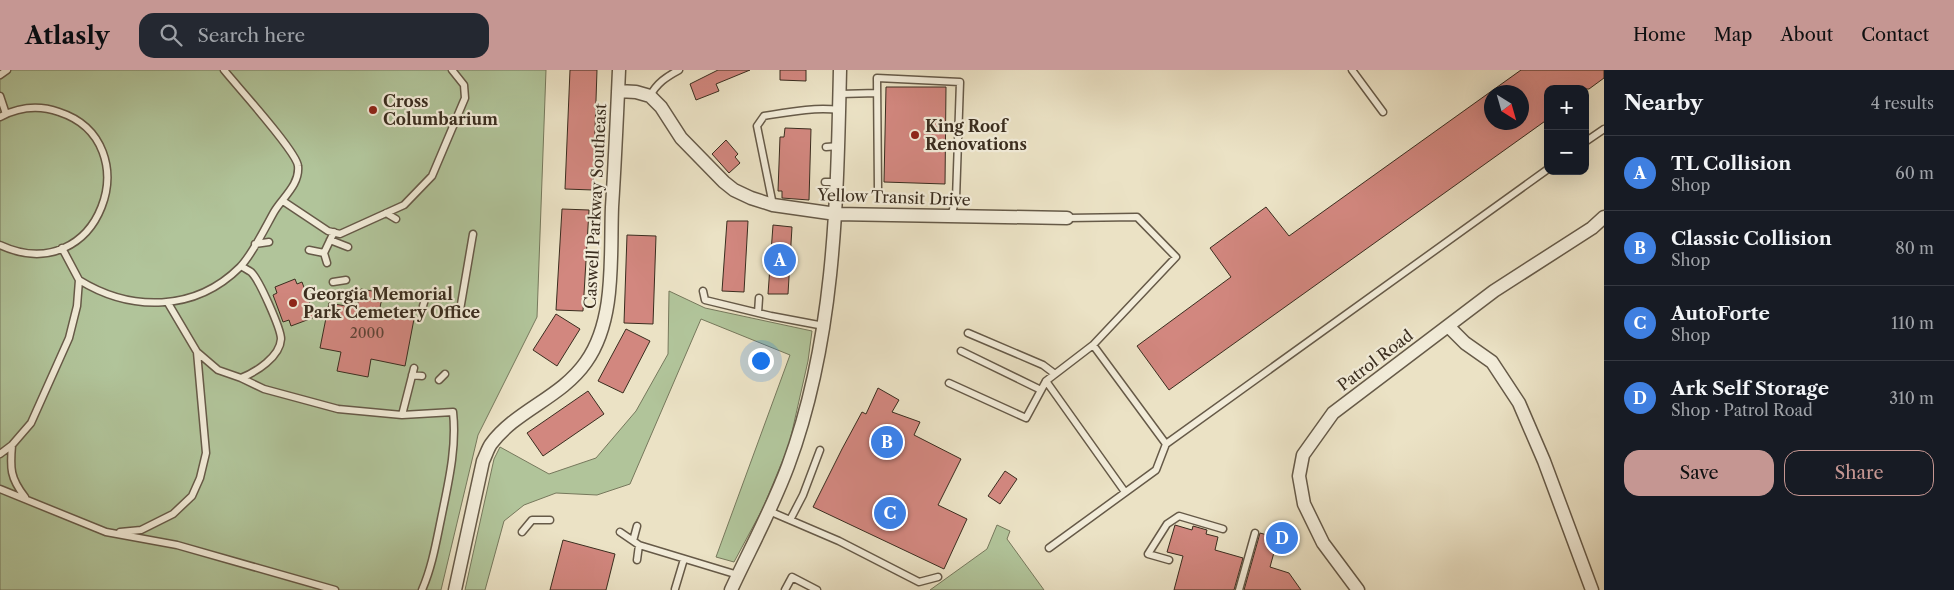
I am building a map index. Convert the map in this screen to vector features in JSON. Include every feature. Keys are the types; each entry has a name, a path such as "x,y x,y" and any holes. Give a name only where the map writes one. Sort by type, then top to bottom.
{"street":[{"name":"Caswell Parkway Southeast","path":"455,590 483,460 490,445 502,430 548,399 577,374 587,361 600,336 607,304 619,70"},
{"path":"731,590 769,511 788,466 807,404 824,326 836,214 831,182 832,146 839,110 840,70"},
{"path":"618,91 636,92 650,96"},
{"name":"Yellow Transit Drive","path":"650,96 661,107 681,138 724,182 734,190 751,198 773,205 836,214 1067,218"},
{"name":"Patrol Road","path":"1358,590 1324,543 1304,504 1299,476 1303,455 1332,413 1494,291 1592,228 1604,217"},
{"path":"1448,326 1466,343 1492,362 1520,403 1544,461 1592,590"}],"lane":[{"path":"0,75 7,70"},
{"path":"79,280 106,294 128,300 168,303 211,290 241,266 277,207 290,190 298,174 298,164 288,147 224,70"},
{"path":"283,201 307,219 328,231 340,234 404,204 432,176 465,98 464,85 452,70"},
{"path":"650,96 655,86 666,76 679,70"},
{"path":"1352,70 1383,112"},
{"path":"878,190 877,78 960,82 956,199 951,216"},
{"path":"840,94 877,93"},
{"path":"0,96 3,115 28,108 45,109 62,113 77,121 90,133 102,152 107,174 107,186 102,208 97,219 82,236 52,252 30,254 0,245"},
{"path":"773,205 757,126 764,116 802,110 839,110"},
{"path":"1589,139 1604,129"},
{"path":"1049,548 1156,470 1166,444 1544,172"},
{"path":"386,212 396,219"},
{"path":"949,383 1026,418 1046,381 1093,345 1176,257 1137,217 1067,218"},
{"path":"327,263 324,253 334,232"},
{"path":"460,310 473,234"},
{"path":"330,240 348,247"},
{"path":"255,244 269,242"},
{"path":"0,454 12,445 31,423 66,345 77,306 79,280 62,248"},
{"path":"309,250 324,253"},
{"path":"241,266 251,272 261,285 281,338 277,352 254,373 242,378"},
{"path":"333,282 346,280"},
{"path":"703,292 705,300 824,326"},
{"path":"423,306 426,296"},
{"path":"758,313 759,298"},
{"path":"168,303 197,352 218,370 242,378 264,389 338,410 402,414 452,412 454,426 449,477 430,572 422,590"},
{"path":"968,333 1043,365 1055,374"},
{"path":"1093,345 1166,444"},
{"path":"961,351 1041,390"},
{"path":"106,532 142,530 173,514 192,496 200,478 206,453 197,352"},
{"path":"402,414 413,371 422,376"},
{"path":"439,380 445,374"},
{"path":"1046,381 1125,492"},
{"path":"12,445 12,477 25,498"},
{"path":"790,520 803,495 820,450"},
{"path":"0,489 106,532 177,545 335,590"},
{"path":"769,511 839,541 919,582 938,577"},
{"path":"1169,560 1148,554 1167,524 1179,516 1224,529"},
{"path":"522,532 532,520 550,520"},
{"path":"637,526 638,560"},
{"path":"620,532 636,543 738,575"},
{"path":"1238,590 1255,533"},
{"path":"675,588 684,559"},
{"path":"785,590 792,577 817,590"}],"green space":[{"path":"0,70 546,70 537,317 478,435 441,590 0,590"},
{"path":"669,291 705,308 812,331 808,361 789,445 763,508 734,562 716,557 790,355 701,319 630,484 597,495 556,493 524,505 504,521 485,590 465,590 494,459 500,447 549,474 596,458 636,411 668,354"},
{"path":"997,525 1010,531 1007,539 1044,590 930,590 987,549"}],"building":[{"path":"570,70 597,70 593,190 565,189"},
{"path":"718,70 750,70 716,84 719,91 696,100 690,84"},
{"path":"780,70 806,70 806,81 780,80"},
{"path":"1521,70 1604,70 1604,78 1589,89 1589,85 1544,85 1544,122 1169,390 1137,346 1231,277 1210,248 1266,207 1289,236 1484,96 1484,130 1529,130 1529,85 1500,85"},
{"name":"King Roof Renovations","path":"886,87 946,87 945,184 884,182"},
{"path":"785,128 811,129 809,200 782,198 782,191 778,191 780,137 784,137"},
{"path":"726,140 738,154 735,157 740,163 729,173 712,154"},
{"path":"562,209 589,210 583,311 556,310"},
{"path":"727,221 748,221 744,292 722,291"},
{"path":"773,225 792,227 788,294 768,294"},
{"path":"627,235 656,236 653,324 624,323"},
{"name":"Georgia Memorial Park Cemetery Office","path":"295,279 297,284 302,282 315,317 291,326 289,320 283,322 273,295 277,293 275,287"},
{"path":"361,289 383,293 379,312 414,319 405,366 371,359 368,377 337,371 341,352 320,348 329,303 357,308"},
{"path":"556,314 580,329 557,366 533,350"},
{"path":"626,329 650,341 623,393 598,381"},
{"path":"878,388 899,400 892,412 920,422 914,435 961,459 938,505 967,519 944,569 813,507 862,412 866,414"},
{"path":"588,391 604,414 543,456 527,433"},
{"path":"1005,471 1017,479 1000,504 988,496"},
{"path":"1175,525 1192,530 1193,526 1207,530 1206,534 1218,537 1215,550 1243,558 1234,590 1174,590 1183,556 1167,552"},
{"path":"1260,533 1278,538 1270,567 1289,573 1301,590 1244,590"},
{"path":"563,540 615,554 606,590 550,590"}],"place":[{"name":"Cross Columbarium","path":"373,110"},
{"name":"King Roof Renovations","path":"915,135"},
{"name":"TL Collision","path":"780,260"},
{"name":"Georgia Memorial Park Cemetery Office","path":"293,303"},
{"name":"Classic Collision","path":"887,442"},
{"name":"AutoForte","path":"890,513"},
{"name":"Ark Self Storage","path":"1282,538"}]}
